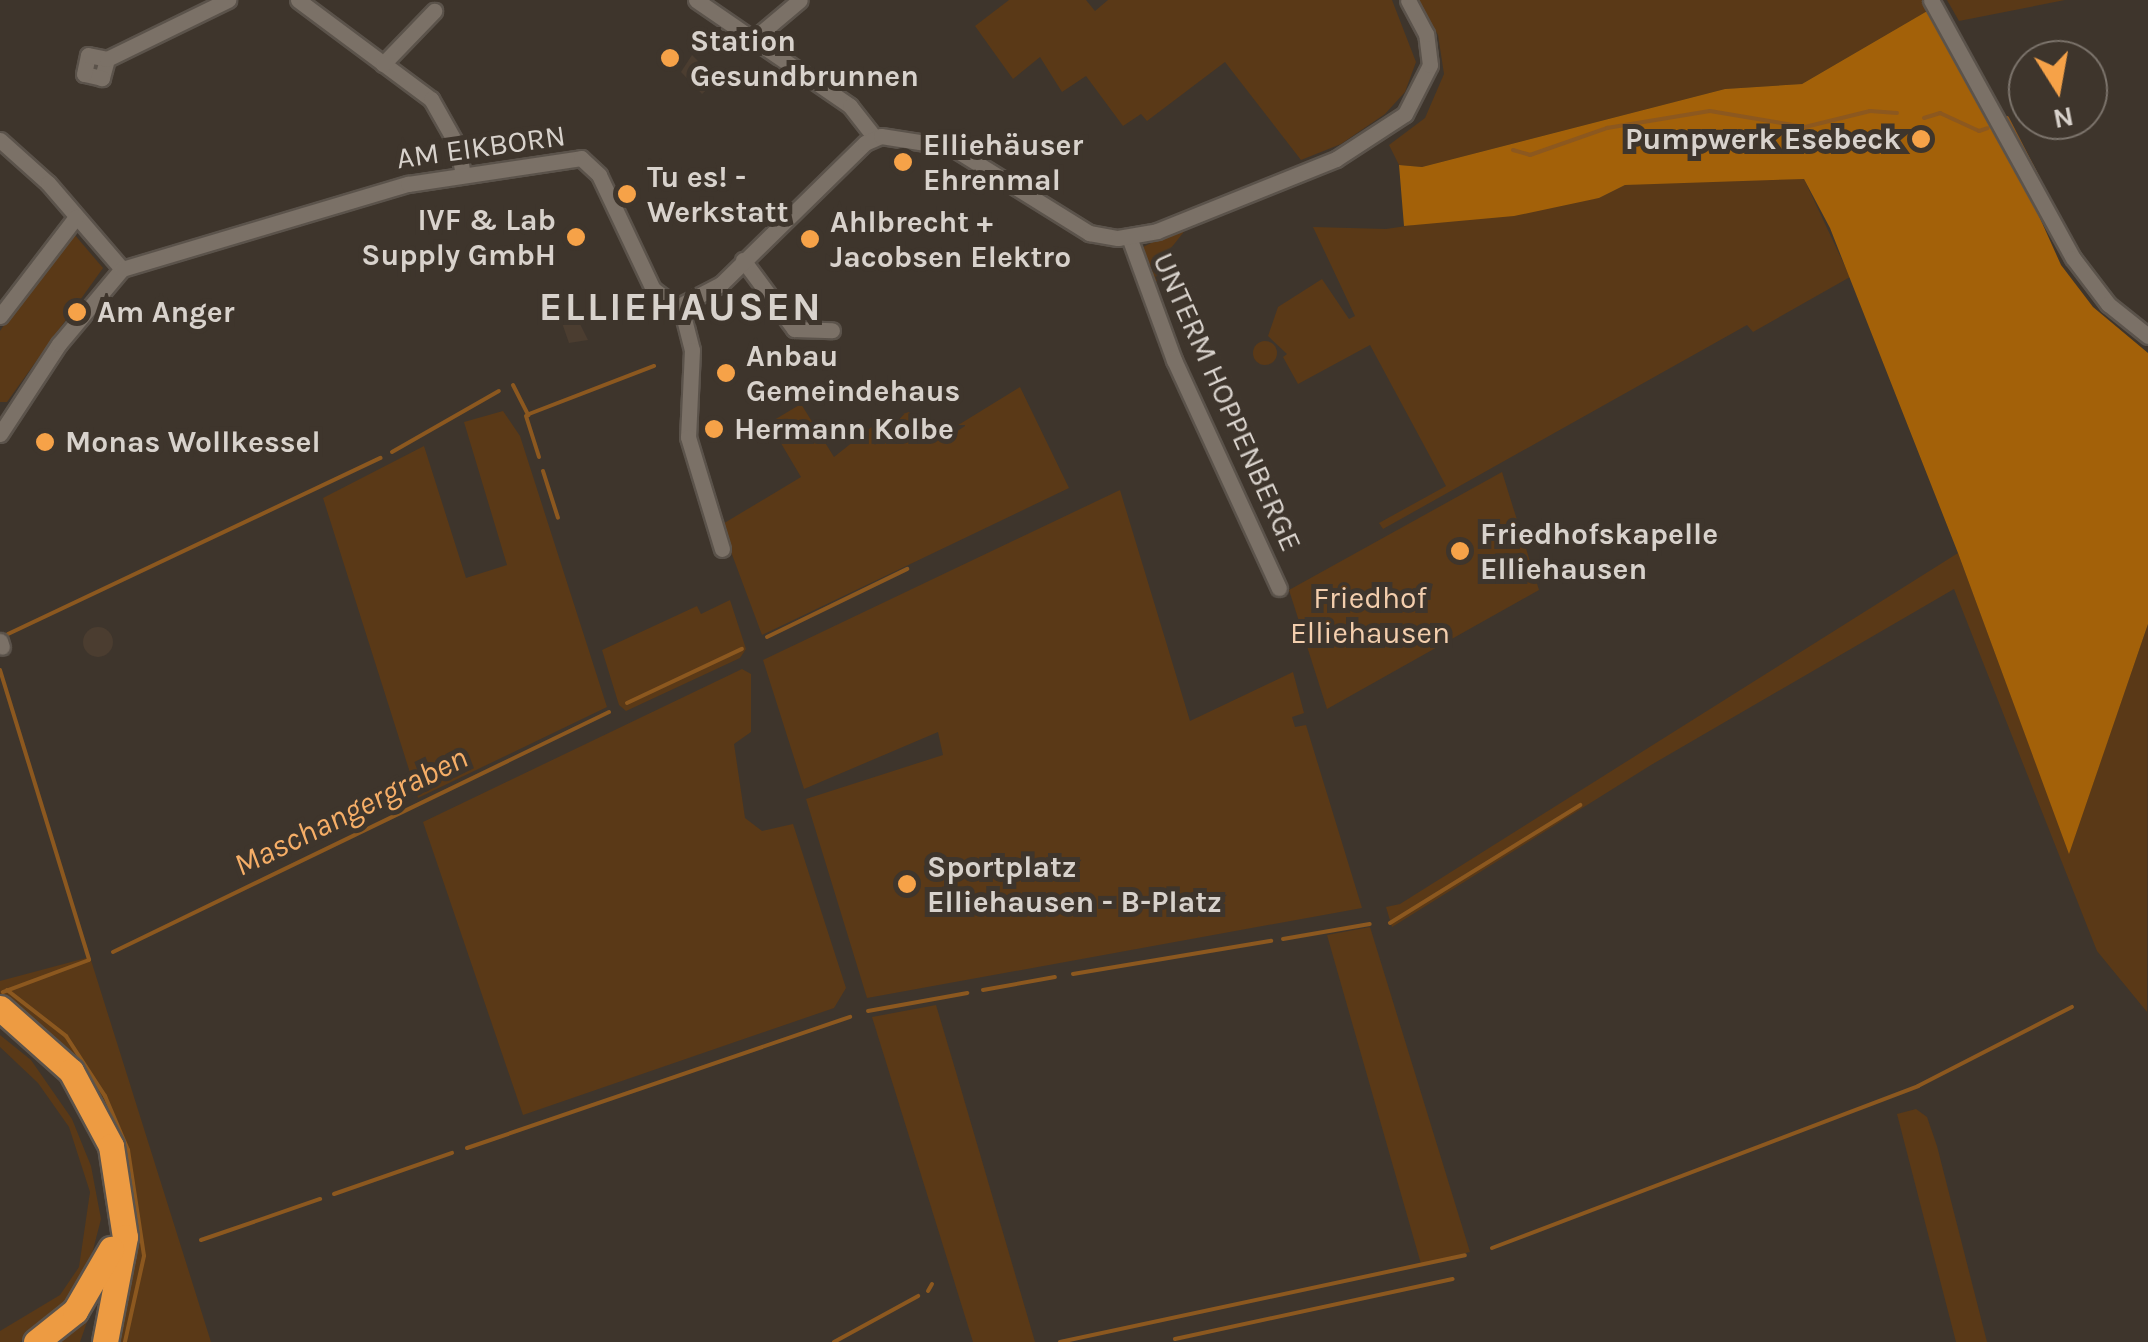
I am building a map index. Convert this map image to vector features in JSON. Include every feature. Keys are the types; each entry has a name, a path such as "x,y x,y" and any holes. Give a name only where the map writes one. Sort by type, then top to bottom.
{"highway":[{"path":"0,1008 71,1071 111,1146 125,1236 104,1335"},
{"path":"0,1020 42,1056 80,1109 106,1179 111,1249 105,1293 86,1342"},
{"path":"36,1342 76,1311 111,1249"}],"street":[{"path":"106,59 228,0"},
{"path":"696,0 756,36 850,106 874,137"},
{"path":"756,36 800,0"},
{"path":"722,550 688,437 692,350 681,307 708,294 874,137 906,136 951,147 1072,225 1128,237 1186,221 1336,159 1395,123 1419,96 1430,65 1426,34 1408,0"},
{"path":"1931,0 2072,258 2108,304 2148,336"},
{"path":"309,3 443,115 463,175"},
{"path":"383,64 434,11"},
{"path":"0,140 122,268 59,344 1,428"},
{"name":"AM EIKBORN","path":"122,268 324,204 570,156 584,160 599,175 653,289 681,307"},
{"path":"0,316 76,217"},
{"name":"UNTERM HOPPENBERGE","path":"1128,237 1174,360 1279,588"},
{"path":"743,260 794,329 832,330"}],"shaded area":[{"path":"1929,10 2017,167 2061,265 2093,307 2148,353 2148,624 2069,854 1958,553 1830,228 1804,179 1625,185 1599,198 1514,216 1404,226 1399,165 1422,167 1725,89 1802,84"},
{"path":"692,55 717,80 702,94 681,72"},
{"path":"575,314 588,340 569,343 561,320"},
{"path":"98,627 108,632 113,642 108,652 98,657 88,652 83,642 88,632"}],"green space":[{"path":"1009,0 1086,0 1095,11 1108,0 1392,0 1416,62 1405,92 1385,114 1341,144 1301,160 1225,62 1147,121 1141,114 1123,126 1086,76 1062,92 1040,57 1013,79 975,26"},
{"path":"1418,0 1923,0 1929,10 1802,84 1725,89 1422,167 1399,165 1389,145 1425,118 1444,74 1438,35"},
{"path":"1947,0 2065,0 1959,21"},
{"path":"1700,178 1804,179 1850,277 1753,332 1747,325 1383,529 1379,523 1446,486 1370,345 1298,384 1283,357 1287,354 1268,336 1278,307 1322,279 1349,319 1355,316 1313,227 1386,229 1599,198 1625,185"},
{"path":"1190,224 1164,257 1163,279 1151,283 1138,258 1141,248"},
{"path":"74,234 103,268 7,402 0,402 0,331 66,235"},
{"path":"1265,341 1277,353 1265,365 1253,353"},
{"path":"1020,387 1069,488 762,635 721,525 801,477 769,423 801,404 834,457 878,422 909,412 929,443"},
{"path":"503,411 520,436 607,707 418,798 323,498 424,446 466,578 507,565 464,422"},
{"name":"Friedhof Elliehausen","path":"1502,472 1539,590 1327,709 1289,590"},
{"path":"1120,490 1190,721 1293,672 1304,713 1292,717 1295,727 1306,725 1362,908 867,998 806,799 943,755 938,732 804,789 763,660"},
{"path":"1958,553 2069,852 2148,624 2147,1012 2097,951 1954,589 1651,765 1392,927 1386,907 1400,904"},
{"path":"730,600 746,649 740,658 626,711 619,705 602,650 697,606 701,614"},
{"path":"742,669 751,674 751,732 734,744 745,818 762,831 793,824 846,988 834,1008 523,1115 423,822"},
{"path":"1370,927 1470,1252 1421,1264 1327,935"},
{"path":"90,957 211,1342 114,1342 130,1292 136,1229 120,1138 70,1050 0,995 0,981"},
{"path":"936,1005 1035,1342 973,1342 872,1017"},
{"path":"0,1035 31,1060 72,1119 91,1166 101,1219 84,1285 20,1342 0,1342 0,1331 60,1295 79,1267 90,1192 69,1127 38,1083 0,1047"},
{"path":"1916,1109 1927,1117 1937,1146 1987,1342 1956,1342 1897,1114"},
{"path":"100,1285 80,1342 52,1342"}],"waterway":[{"path":"1513,150 1530,155 1607,128 1710,111 1805,127 1870,111 1897,113"},
{"path":"1924,118 1940,113 1979,131 1988,128"},
{"path":"2007,118 2055,211"},
{"path":"2066,230 2083,259"},
{"path":"529,414 654,366"},
{"path":"513,385 528,415"},
{"path":"392,452 499,391"},
{"path":"526,416 539,457"},
{"path":"8,634 380,458"},
{"path":"543,471 558,518"},
{"name":"Maschangergraben","path":"767,637 907,569"},
{"name":"Maschangergraben","path":"627,703 742,649"},
{"path":"0,670 89,960 3,992"},
{"name":"Maschangergraben","path":"113,952 609,712"},
{"path":"1390,923 1580,805"},
{"path":"1283,939 1370,924"},
{"path":"1073,974 1271,941"},
{"path":"983,990 1055,977"},
{"path":"7,990 66,1036 105,1096 128,1150 144,1256 125,1342"},
{"path":"868,1011 967,993"},
{"path":"1492,1248 1918,1086 2072,1007"},
{"path":"467,1148 850,1017"},
{"path":"334,1194 452,1153"},
{"path":"201,1240 320,1199"},
{"path":"1060,1342 1465,1255"},
{"path":"1175,1339 1453,1279"},
{"path":"928,1291 932,1284"},
{"path":"834,1342 918,1296"}],"place":[{"name":"Station Gesundbrunnen","path":"670,58"},
{"name":"Pumpwerk Esebeck","path":"1921,139"},
{"name":"Elliehäuser Ehrenmal","path":"903,162"},
{"name":"Tu es! - Werkstatt","path":"627,194"},
{"name":"IVF & Lab Supply GmbH","path":"576,237"},
{"name":"Ahlbrecht + Jacobsen Elektro","path":"810,239"},
{"name":"Am Anger","path":"77,312"},
{"name":"Anbau Gemeindehaus","path":"726,373"},
{"name":"Hermann Kolbe","path":"714,429"},
{"name":"Monas Wollkessel","path":"45,442"},
{"name":"Friedhofskapelle Elliehausen","path":"1460,551"},
{"name":"Sportplatz Elliehausen - B-Platz","path":"907,884"}],"district":[{"name":"ELLIEHAUSEN","path":"681,307"}]}
